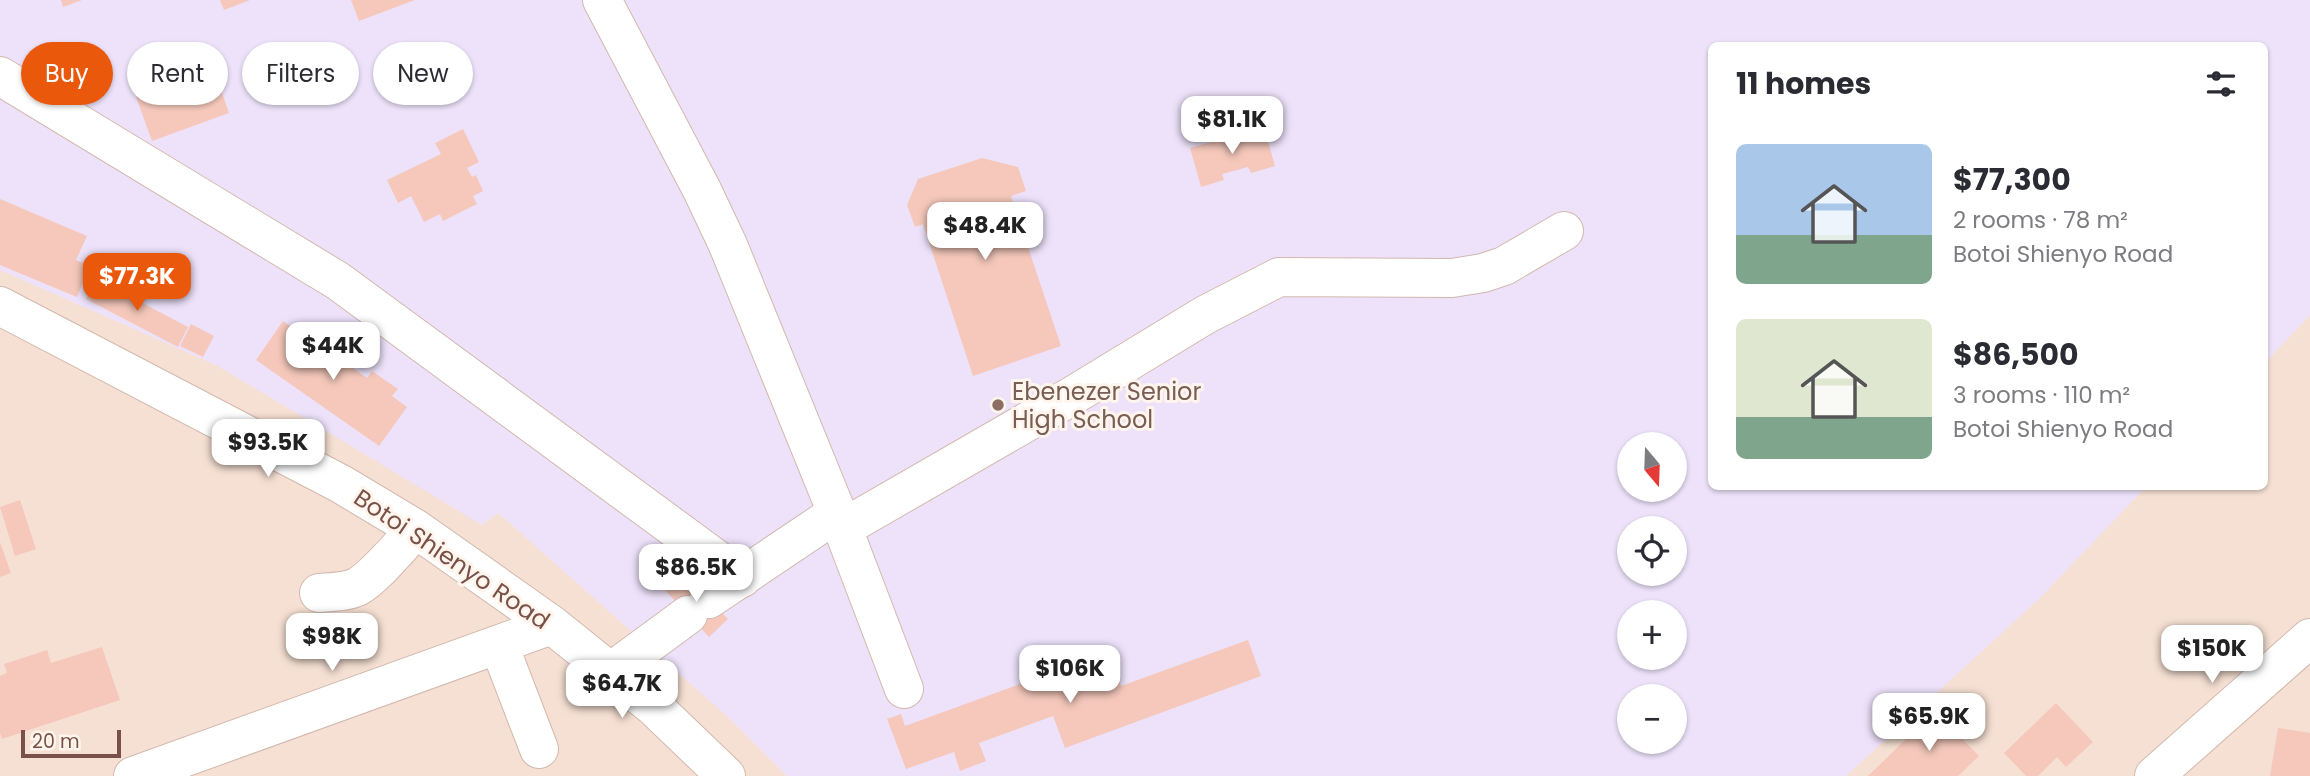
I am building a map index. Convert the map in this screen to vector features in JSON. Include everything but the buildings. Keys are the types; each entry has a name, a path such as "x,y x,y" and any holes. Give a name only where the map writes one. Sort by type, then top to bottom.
{"street":[{"path":"602,0 702,190 727,245 840,521 904,689"},
{"path":"0,76 338,281 742,578"},
{"path":"609,673 742,578 840,521 1072,396 1205,315 1279,277 1452,278 1473,275 1504,266 1564,232"},
{"name":"Botoi Shienyo Road","path":"8,317 341,484 416,529 552,625 654,707 726,776"},
{"path":"319,593 357,587 416,529"},
{"path":"133,776 552,625"},
{"path":"2154,776 2310,638"},
{"path":"499,645 539,749"}],"shaded area":[{"name":"Ebenezer Senior High School","path":"0,0 2310,0 2310,776 0,776"},
{"name":"Ebenezer Senior High School","path":"0,0 2310,0 2310,315 2268,360 2268,42 1708,42 1708,490 2143,490 2040,598 1846,776 787,776 729,718 498,513 482,525 218,366 0,270"}],"place":[{"name":"Ebenezer Senior High School","path":"998,405"}]}
